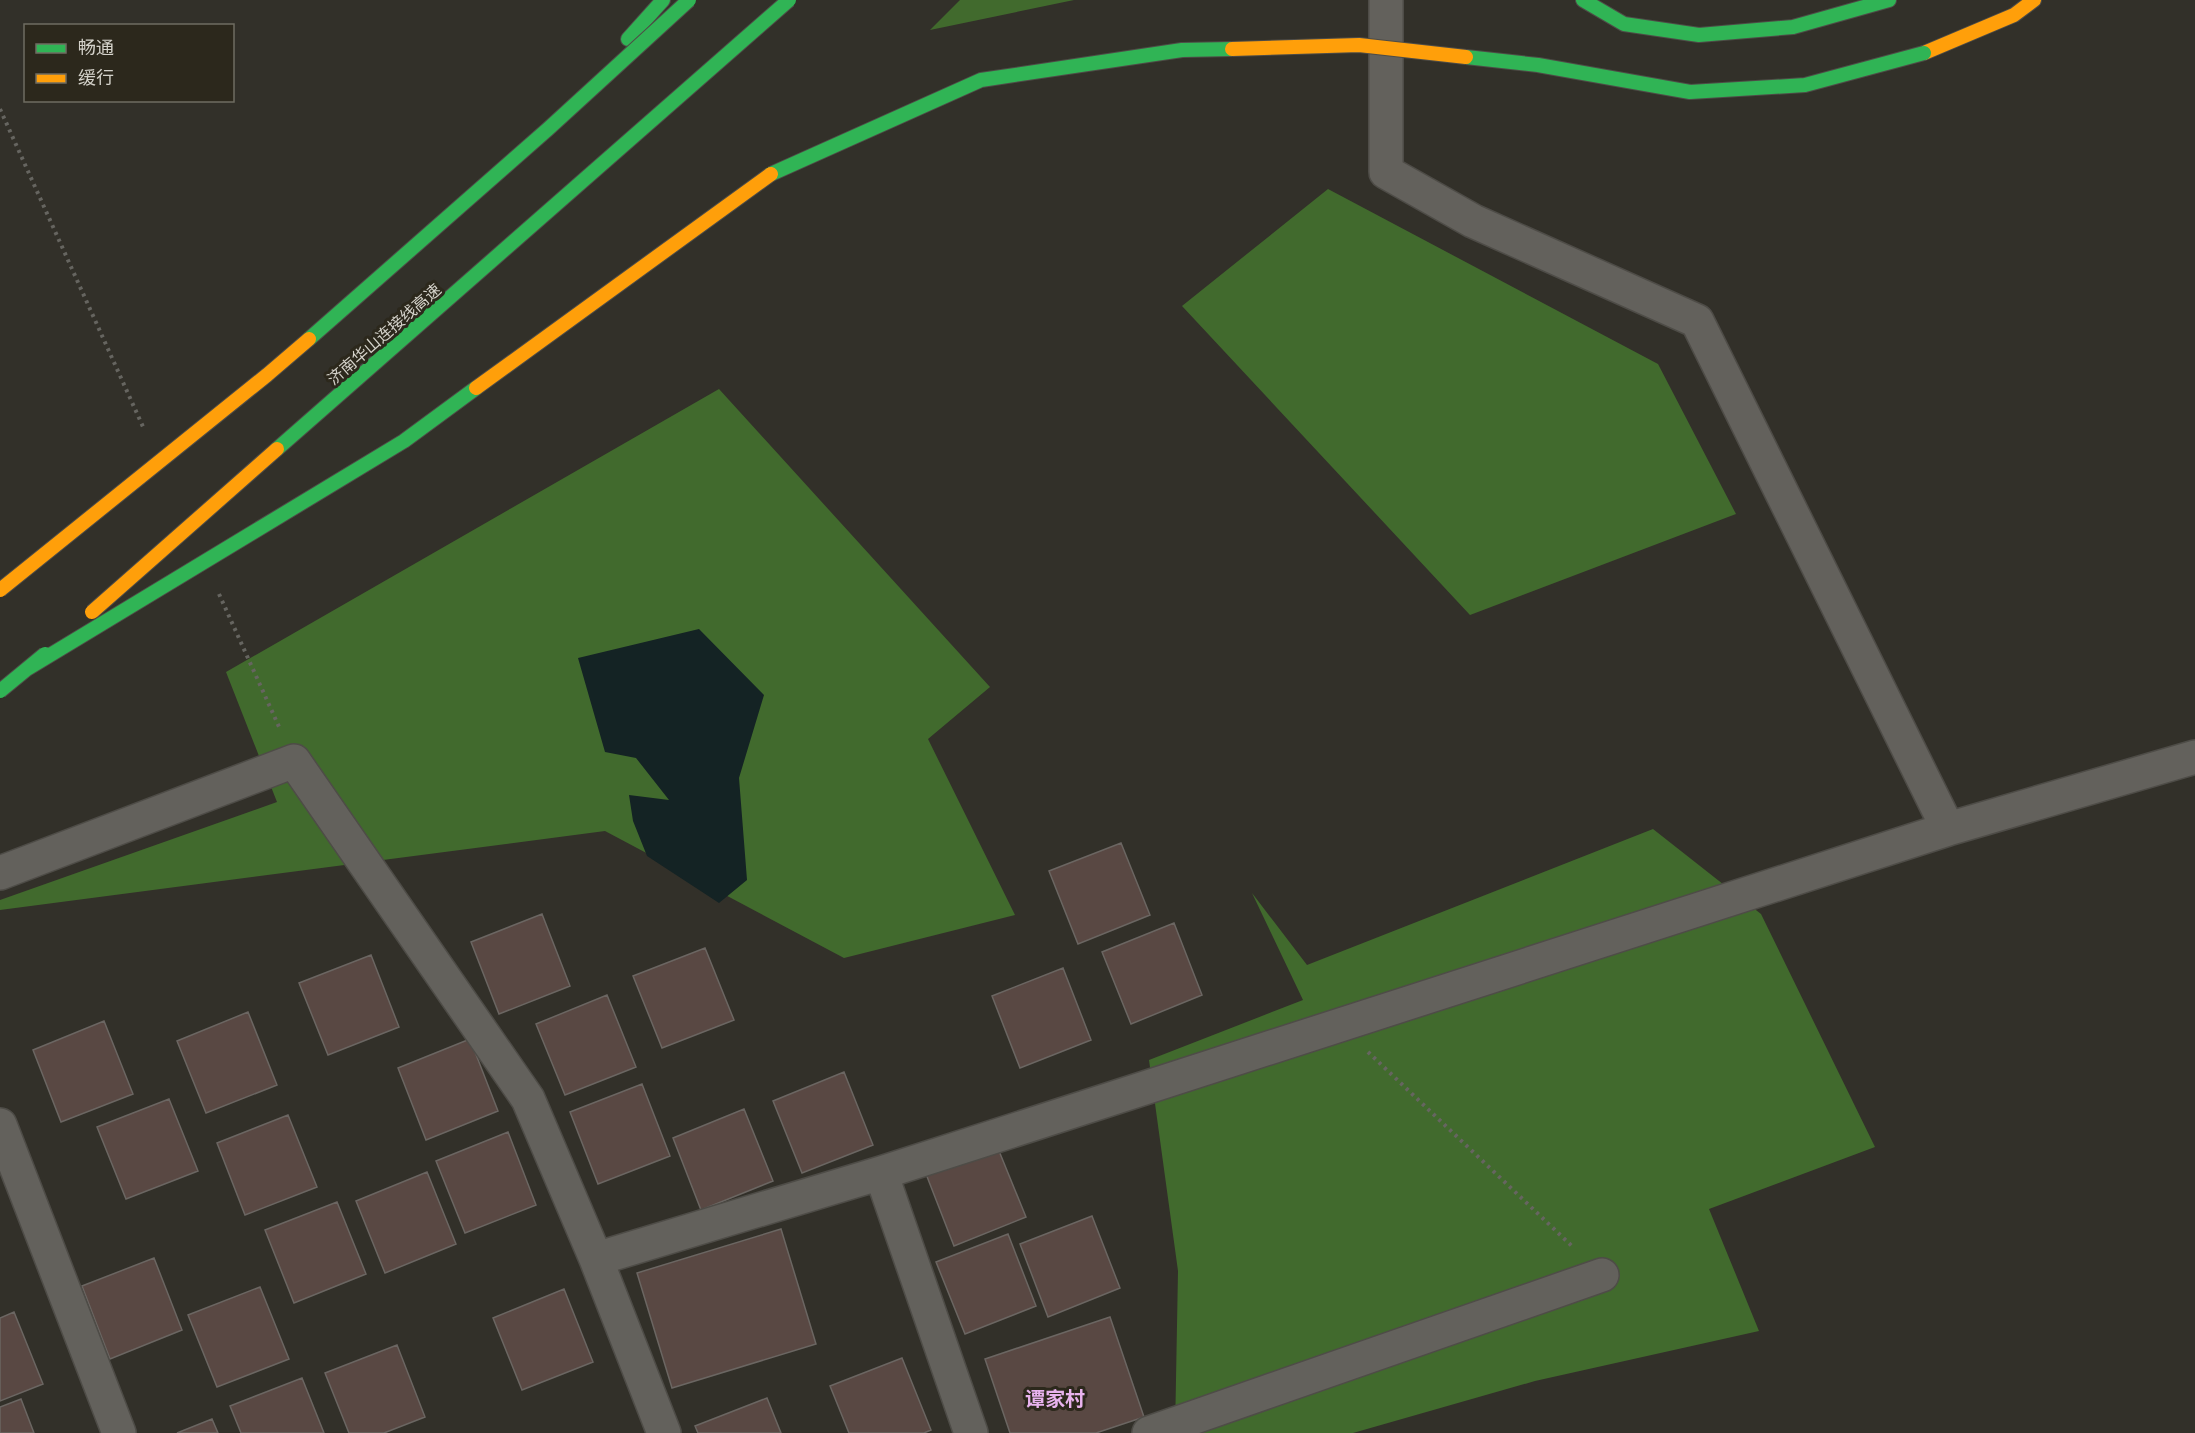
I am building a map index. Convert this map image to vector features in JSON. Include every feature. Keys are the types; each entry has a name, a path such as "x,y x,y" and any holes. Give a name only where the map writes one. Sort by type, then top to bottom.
{"highway":[{"path":"548,129 663,0"},
{"path":"0,590 267,375 548,129 689,0"},
{"name":"济南华山连接线高速","path":"0,691 789,0"},
{"path":"1583,0 1624,24 1699,35 1793,27 1889,0"},
{"path":"27,669 404,441 777,170 981,80 1182,50 1359,45 1538,65 1690,92 1805,85 1924,53 2014,15 2034,0"}],"street":[{"path":"1386,0 1386,172 1473,220 1697,321 1948,829"},
{"path":"596,1259 880,1173 1948,829 2195,757"},
{"path":"0,873 294,761 528,1099 596,1259 664,1433"},
{"path":"0,1125 119,1433"},
{"path":"880,1173 971,1433"},
{"path":"1149,1433 1602,1275"}],"path":[{"path":"1340,1025 1602,1275"}],"green space":[{"path":"960,0 1074,0 930,30"},
{"path":"1328,189 1658,364 1736,514 1470,615 1182,306"},
{"path":"719,389 990,687 928,739 1015,915 844,958 605,831 0,910 0,900 277,802 226,672"},
{"path":"1653,829 1761,914 1875,1147 1709,1209 1759,1331 1535,1381 1353,1433 1175,1433 1178,1271 1149,1060 1303,1000 1252,893 1307,965"}],"shaded area":[{"path":"699,629 764,695 739,778 747,880 719,903 647,856 633,821 629,795 669,800 636,758 605,752 578,658"}],"building":[{"path":"1121,843 1150,915 1078,944 1049,871"},
{"path":"542,914 570,986 499,1014 471,942"},
{"path":"1174,923 1202,995 1131,1024 1102,952"},
{"path":"705,948 734,1020 662,1048 633,976"},
{"path":"371,955 399,1027 328,1055 299,983"},
{"path":"1063,968 1091,1040 1020,1068 992,996"},
{"path":"607,995 636,1067 565,1095 536,1024"},
{"path":"248,1012 277,1085 206,1113 177,1041"},
{"path":"104,1021 133,1094 61,1122 33,1050"},
{"path":"470,1039 498,1111 426,1140 398,1068"},
{"path":"844,1072 873,1145 802,1173 773,1101"},
{"path":"642,1084 670,1156 598,1184 570,1112"},
{"path":"169,1099 198,1171 126,1199 97,1127"},
{"path":"744,1109 773,1181 701,1210 673,1138"},
{"path":"288,1115 317,1187 245,1215 217,1143"},
{"path":"508,1132 536,1205 465,1233 436,1161"},
{"path":"997,1146 1026,1217 954,1246 926,1174"},
{"path":"427,1172 456,1244 385,1273 356,1201"},
{"path":"337,1202 366,1274 294,1303 265,1230"},
{"path":"1092,1216 1120,1288 1048,1317 1020,1244"},
{"path":"781,1229 816,1344 672,1388 637,1273"},
{"path":"1008,1234 1036,1306 965,1334 936,1262"},
{"path":"154,1258 182,1330 110,1359 82,1286"},
{"path":"260,1287 289,1359 217,1387 188,1315"},
{"path":"564,1289 593,1362 522,1390 493,1318"},
{"path":"14,1312 43,1384 0,1401 0,1318"},
{"path":"1110,1317 1144,1417 1096,1433 1010,1433 985,1359"},
{"path":"397,1345 425,1417 384,1433 349,1433 325,1373"},
{"path":"902,1358 931,1430 924,1433 849,1433 830,1386"},
{"path":"302,1378 324,1433 241,1433 230,1406"},
{"path":"767,1398 781,1433 698,1433 695,1426"},
{"path":"21,1399 34,1433 0,1433 0,1407"},
{"path":"212,1419 218,1433 177,1433"}],"traffic: fast":[{"path":"628,39 663,0"},
{"path":"309,339 548,129 689,0"},
{"path":"277,449 789,0"},
{"path":"1583,0 1624,24 1699,35 1793,27 1889,0"},
{"path":"771,174 981,80 1182,50 1232,49"},
{"path":"1466,57 1538,65 1690,92 1805,85 1924,53"},
{"path":"27,669 404,441 476,388"},
{"path":"0,691 45,654"}],"traffic: slow":[{"path":"1924,53 2014,15 2034,0"},
{"path":"1232,49 1359,45 1466,57"},
{"path":"476,388 771,174"},
{"path":"0,590 309,339"},
{"path":"92,612 277,449"}],"district":[{"name":"谭家村","path":"1055,1398"}]}
